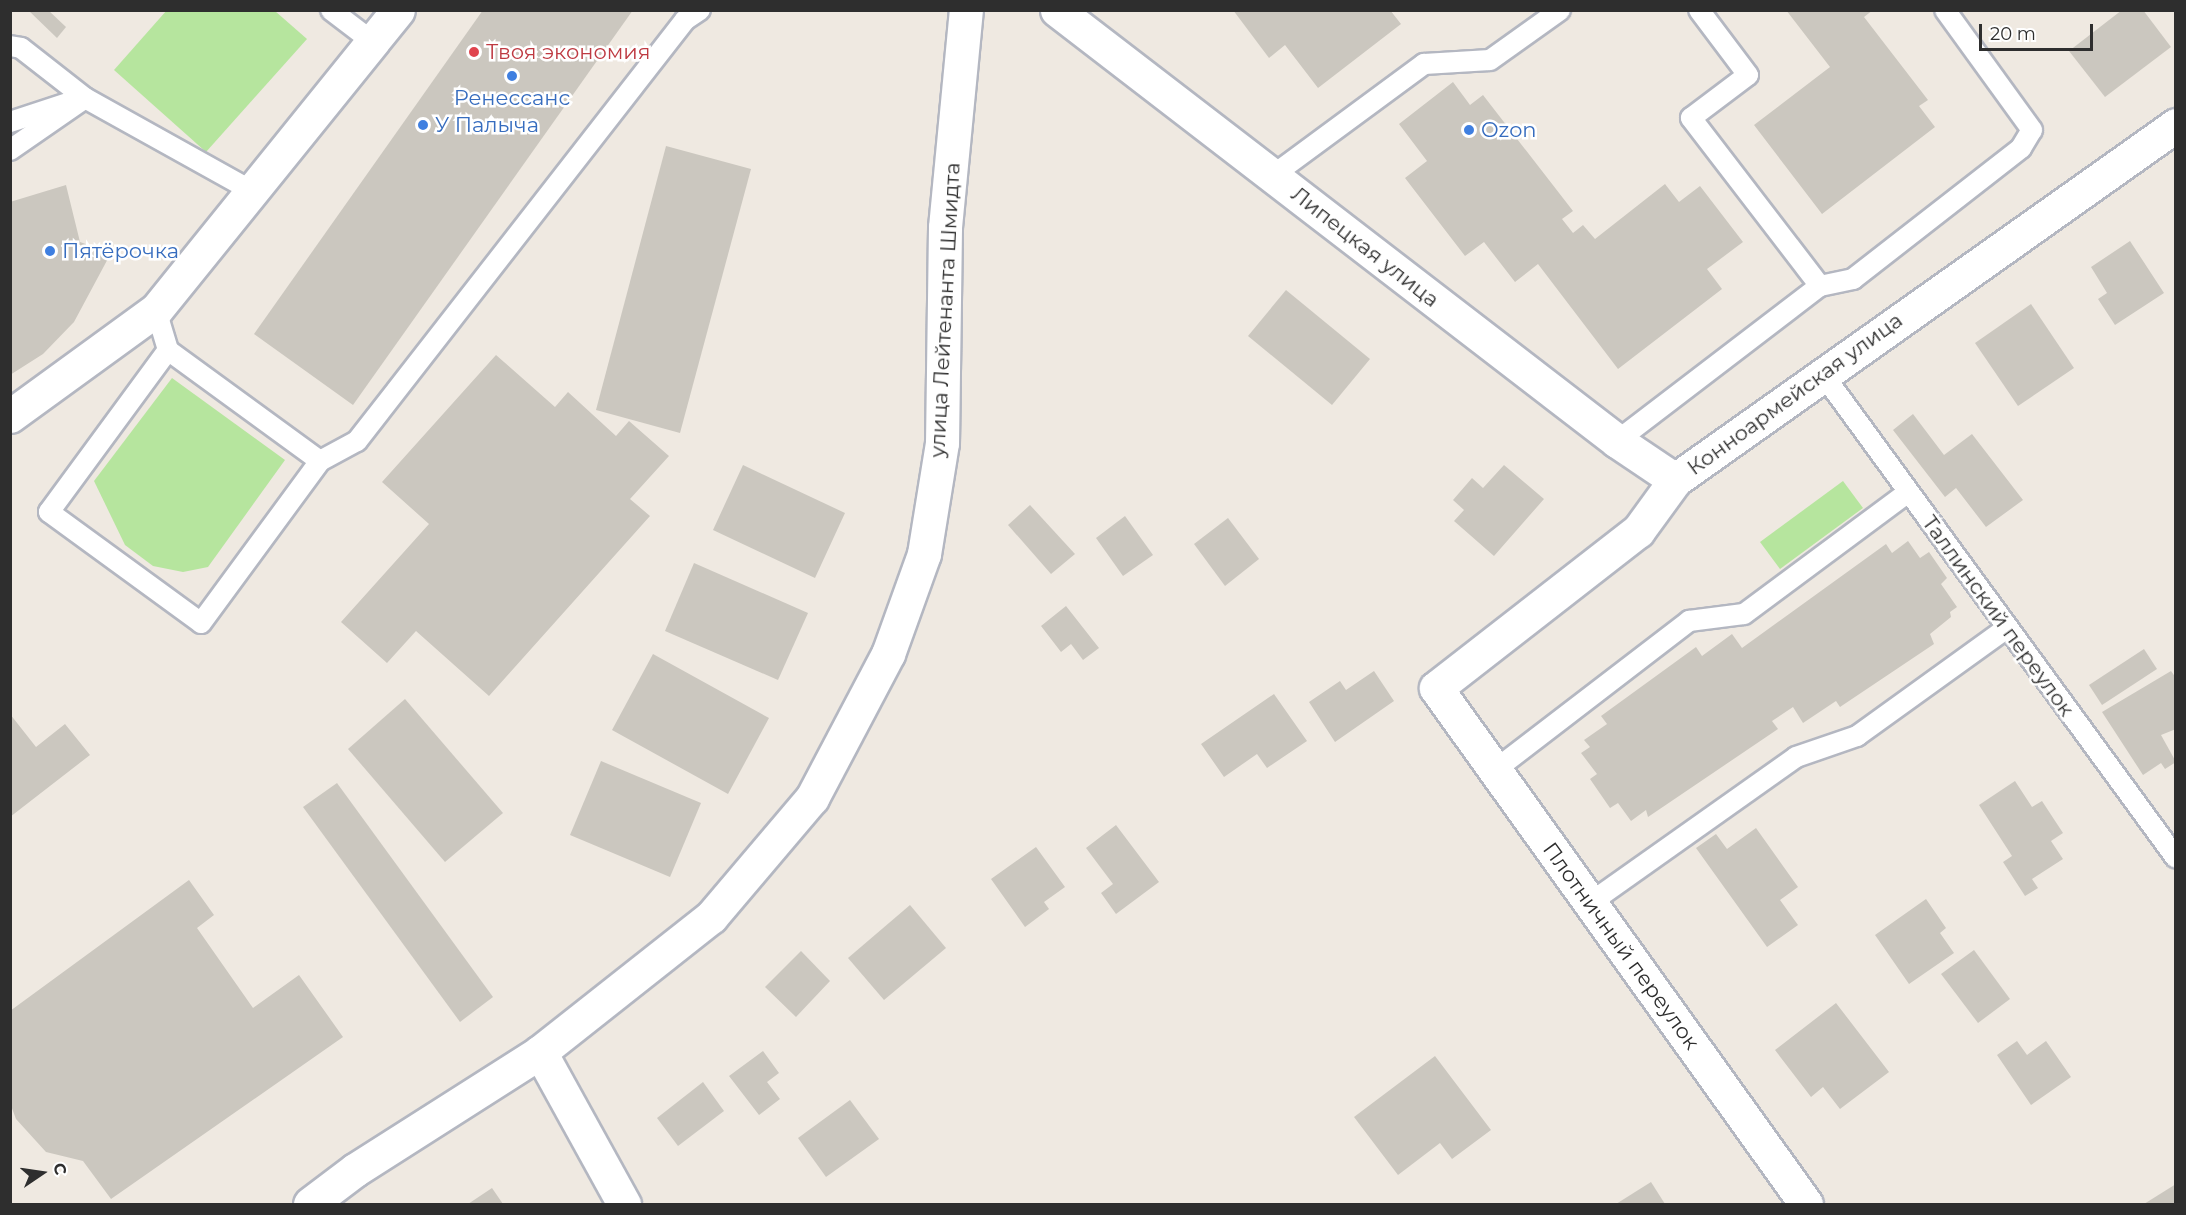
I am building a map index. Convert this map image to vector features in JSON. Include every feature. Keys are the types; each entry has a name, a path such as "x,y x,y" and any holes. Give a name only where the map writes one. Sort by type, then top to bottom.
{"street":[{"path":"10,416 156,310 254,192 398,10"},
{"name":"улица Лейтенанта Шмидта","path":"310,1204 355,1170 540,1052 711,917 812,798 888,654 924,554 942,443 945,227 966,10"},
{"name":"Липецкая улица","path":"1057,10 1617,441 1675,480"},
{"name":"Конноармейская улица","path":"1436,688 1638,531 1675,480 1822,373 2175,125"},
{"name":"Плотничный переулок","path":"1436,688 1806,1204"},
{"path":"540,1052 624,1204"}],"lane":[{"path":"331,10 373,42"},
{"path":"168,350 49,512 201,623 320,461 357,441 685,20 700,10"},
{"path":"1272,176 1424,64 1490,60 1560,10"},
{"path":"1699,10 1748,75 1691,118 1820,286"},
{"path":"1617,441 1820,286 1853,279 2021,148 2032,130 1945,10"},
{"path":"10,46 21,48 85,98 254,192"},
{"path":"10,122 85,98"},
{"path":"10,150 85,98"},
{"path":"156,310 168,350 320,461"},
{"name":"Таллинский переулок","path":"1822,373 2175,858"},
{"path":"1495,770 1689,621 1744,614 1908,492"},
{"path":"1590,903 1796,757 1857,736 2007,628"}],"green space":[{"path":"167,10 275,11 307,39 206,152 114,70"},
{"path":"172,378 285,460 208,567 183,572 153,566 125,545 94,481"},
{"path":"1843,481 1863,508 1780,569 1760,542"}],"building":[{"path":"28,10 48,10 66,27 57,38"},
{"path":"483,10 633,10 353,405 254,334"},
{"path":"1233,10 1390,10 1401,24 1318,88 1285,45 1269,58"},
{"path":"1786,10 1873,10 1864,17 1928,100 1919,106 1935,127 1822,214 1754,125 1830,67"},
{"path":"2122,10 2143,10 2171,47 2105,97 2069,51"},
{"path":"1453,82 1470,105 1483,95 1573,211 1562,219 1573,233 1583,225 1595,239 1665,184 1679,202 1700,186 1743,242 1707,269 1722,289 1618,369 1538,264 1515,282 1484,242 1465,256 1405,178 1427,161 1399,124"},
{"path":"666,146 751,169 680,433 596,410"},
{"path":"66,185 80,242 111,253 74,322 43,354 10,375 10,202"},
{"path":"2130,241 2164,293 2115,325 2098,299 2107,293 2091,267"},
{"path":"1286,290 1370,359 1332,405 1248,336"},
{"path":"2031,304 2074,368 2018,406 1975,343"},
{"path":"496,355 555,407 568,392 616,436 629,421 669,456 630,499 650,516 489,696 416,631 387,663 341,622 429,524 382,482"},
{"path":"1913,414 1944,455 1972,434 2023,500 1986,527 1956,488 1945,497 1893,430"},
{"path":"743,465 845,513 815,578 713,530"},
{"path":"1504,465 1544,499 1494,556 1454,521 1464,510 1453,500 1472,478 1483,488"},
{"path":"1030,505 1075,554 1051,574 1008,525"},
{"path":"1125,516 1153,555 1123,576 1096,538"},
{"path":"1228,518 1259,559 1225,586 1194,544"},
{"path":"1908,541 1920,558 1929,552 1947,578 1941,584 1957,607 1950,612 1951,617 1930,634 1934,644 1840,707 1836,701 1803,723 1793,707 1772,721 1778,729 1648,817 1646,810 1631,821 1618,803 1610,808 1590,779 1597,774 1581,753 1590,747 1584,740 1607,724 1601,716 1696,647 1702,656 1732,634 1742,648 1886,544 1892,553"},
{"path":"694,563 808,613 778,680 665,631"},
{"path":"1066,606 1099,648 1083,660 1071,644 1061,652 1041,626"},
{"path":"2144,649 2157,669 2102,705 2089,685"},
{"path":"653,654 769,718 728,794 612,730"},
{"path":"1374,671 1394,701 1335,742 1309,702 1340,681 1346,690"},
{"path":"2171,671 2176,678 2176,729 2161,735 2176,762 2165,769 2161,763 2143,775 2102,712"},
{"path":"1274,694 1307,741 1267,768 1257,754 1224,777 1201,744"},
{"path":"405,699 503,813 445,862 348,749"},
{"path":"10,714 36,747 65,724 90,755 10,817"},
{"path":"601,761 701,803 670,877 570,835"},
{"path":"2015,781 2032,807 2042,801 2063,833 2051,841 2063,859 2032,879 2038,888 2025,896 2003,862 2012,856 1979,805"},
{"path":"337,783 493,997 460,1022 303,807"},
{"path":"1116,825 1159,882 1116,914 1101,893 1113,884 1086,848"},
{"path":"1756,828 1798,887 1780,900 1798,925 1767,947 1696,848 1716,834 1727,849"},
{"path":"1036,847 1065,887 1044,902 1049,909 1025,927 991,879"},
{"path":"189,880 214,915 197,928 253,1008 299,975 343,1037 111,1199 83,1161 46,1152 16,1119 10,1103 10,1011"},
{"path":"1926,899 1946,928 1940,933 1954,953 1909,984 1875,935"},
{"path":"910,905 946,948 884,1000 848,958"},
{"path":"1974,950 2010,999 1978,1023 1941,974"},
{"path":"801,951 830,981 796,1017 765,987"},
{"path":"1836,1003 1889,1072 1840,1109 1823,1087 1811,1097 1775,1050"},
{"path":"2017,1041 2027,1055 2046,1041 2071,1077 2031,1105 1997,1055"},
{"path":"763,1051 779,1073 767,1082 780,1099 759,1115 729,1076"},
{"path":"1435,1056 1491,1130 1452,1159 1440,1143 1398,1175 1354,1117"},
{"path":"703,1082 724,1111 678,1146 657,1118"},
{"path":"850,1100 879,1139 826,1177 798,1138"},
{"path":"1651,1182 1665,1204 1616,1204"},
{"path":"2176,1184 2176,1204 2144,1204"},
{"path":"492,1188 503,1204 468,1204"}],"place":[{"name":"Твоя экономия","path":"474,52"},
{"name":"Ренессанс","path":"512,76"},
{"name":"У Палыча","path":"423,125"},
{"name":"Ozon","path":"1469,130"},
{"name":"Пятёрочка","path":"50,251"}]}
